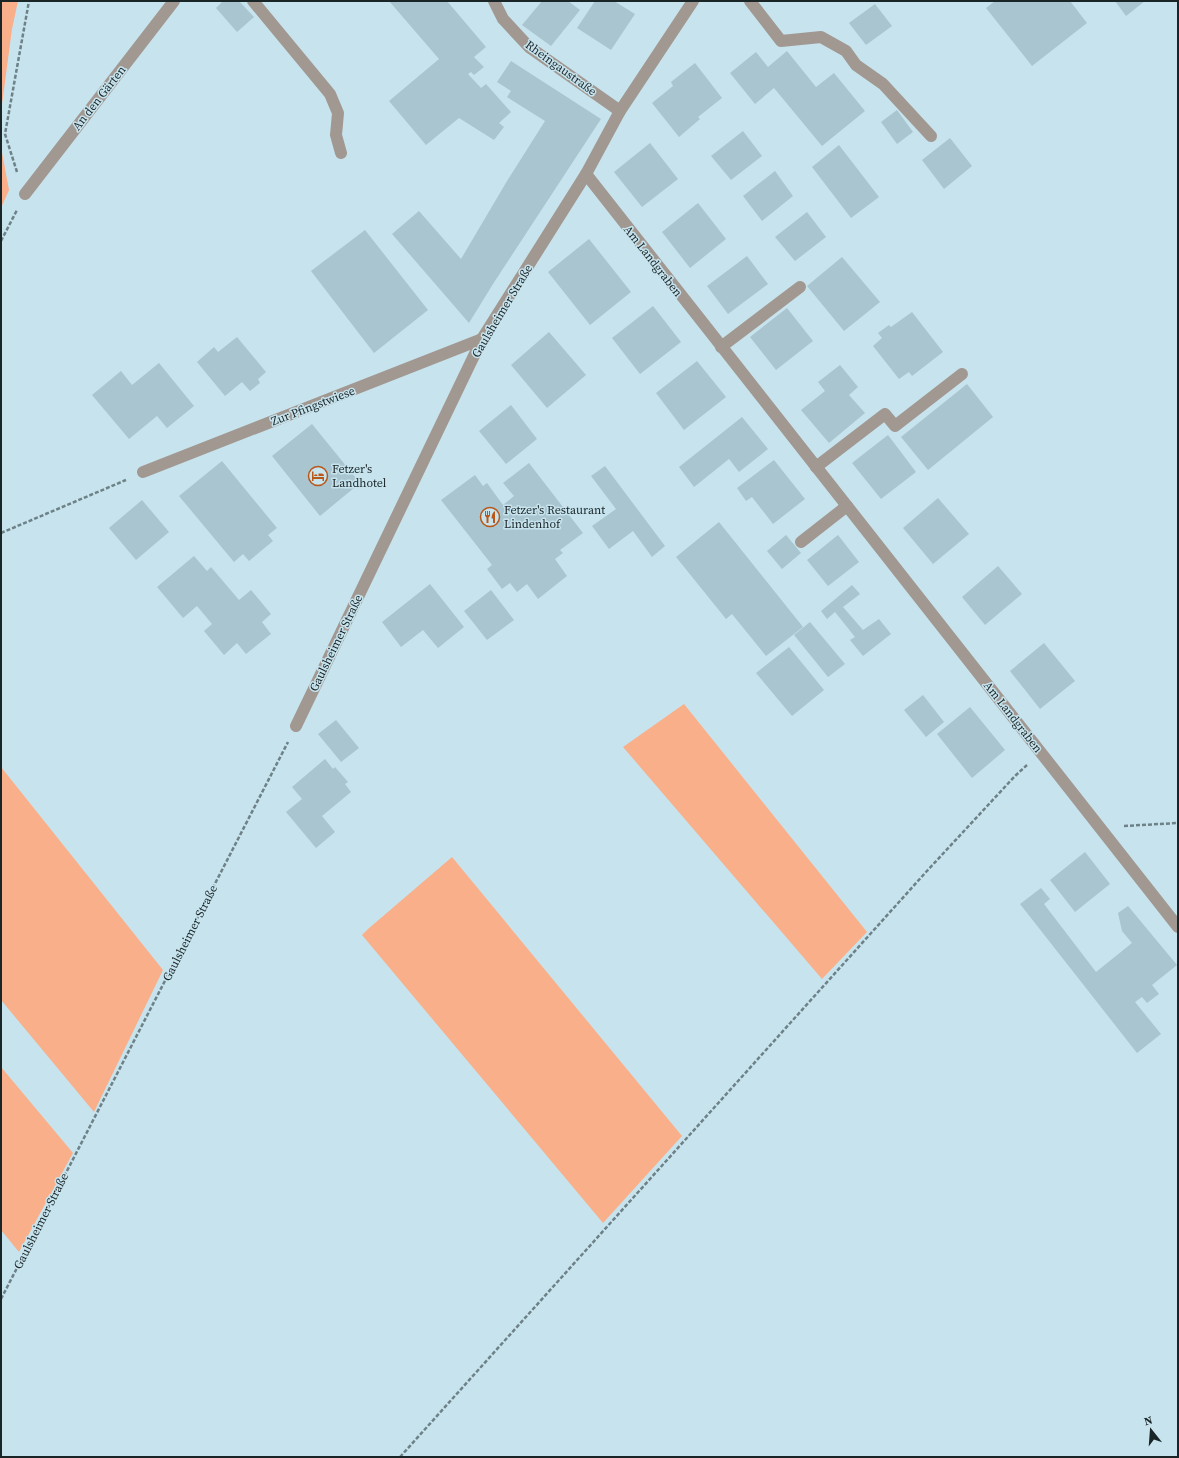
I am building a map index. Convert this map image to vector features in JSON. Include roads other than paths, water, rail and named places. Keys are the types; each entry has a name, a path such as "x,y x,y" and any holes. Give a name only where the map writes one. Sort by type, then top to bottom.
{"street":[{"name":"An den Gärten","path":"25,194 174,1"},
{"path":"252,1 330,94 338,113 336,136 342,153"},
{"name":"Rheingaustraße","path":"494,1 503,19 529,47 620,110"},
{"name":"Gaulsheimer Straße","path":"296,726 482,339 586,174 620,110 693,1"},
{"path":"750,1 781,41 821,37 846,51 856,65 883,84 931,136"},
{"name":"Am Landgraben","path":"586,174 1178,927"},
{"path":"721,347 800,287"},
{"name":"Zur Pfingstwiese","path":"143,472 482,339"},
{"path":"816,467 885,414 895,426 962,374"},
{"path":"801,542 847,506"}],"place":[{"name":"Fetzer's Landhotel","path":"318,476"},
{"name":"Fetzer's Restaurant Lindenhof","path":"490,517"}]}
